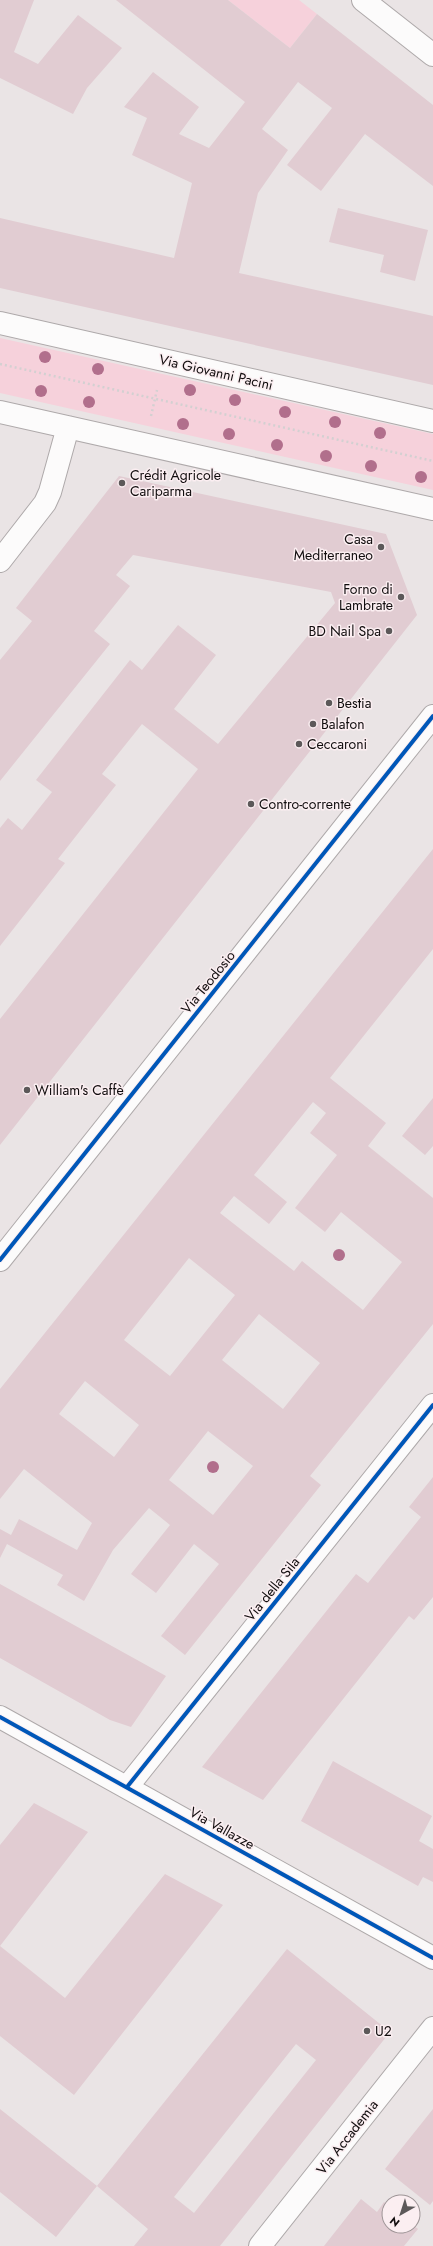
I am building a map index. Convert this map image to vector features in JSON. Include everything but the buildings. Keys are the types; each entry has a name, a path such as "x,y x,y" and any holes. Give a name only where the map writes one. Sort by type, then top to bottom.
{"street":[{"path":"363,0 433,55"},
{"name":"Via Giovanni Pacini","path":"0,323 433,421"},
{"path":"0,412 68,426 433,509"},
{"path":"0,561 45,503 50,492 68,426"},
{"name":"Via Teodosio","path":"0,1260 433,716"},
{"name":"Via della Sila","path":"127,1787 433,1404"},
{"name":"Via Vallazze","path":"0,1717 433,1958"},
{"name":"Via Accademia","path":"260,2246 433,2028"}],"path":[{"path":"0,364 433,461"},
{"path":"150,420 158,386"}],"shaded area":[{"path":"228,0 299,0 317,14 290,48"},
{"path":"0,338 433,434 433,490 0,393"}],"cycle path":[{"path":"0,1260 433,716"},
{"path":"127,1787 433,1405"},
{"path":"0,1717 433,1958"}],"place":[{"name":"Crédit Agricole Cariparma","path":"122,483"},
{"name":"Casa Mediterraneo","path":"381,547"},
{"name":"Forno di Lambrate","path":"401,597"},
{"name":"BD Nail Spa","path":"389,631"},
{"name":"Bestia","path":"329,703"},
{"name":"Balafon","path":"313,724"},
{"name":"Ceccaroni","path":"299,744"},
{"name":"Contro-corrente","path":"251,804"},
{"name":"William's Caffè","path":"27,1090"},
{"name":"U2","path":"367,2031"}]}
